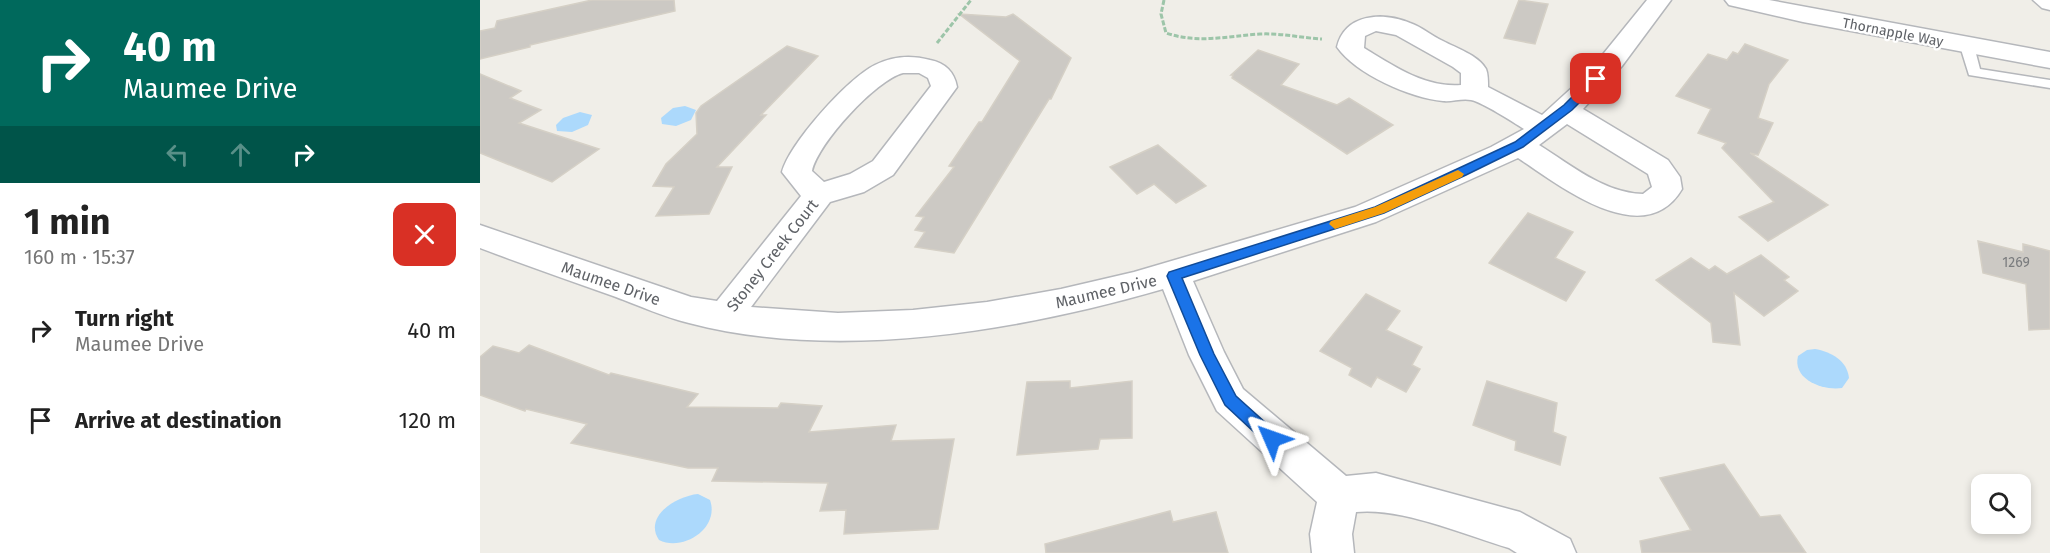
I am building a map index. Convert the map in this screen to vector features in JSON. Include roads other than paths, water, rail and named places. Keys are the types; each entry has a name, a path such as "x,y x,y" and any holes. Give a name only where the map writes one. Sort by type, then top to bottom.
{"street":[{"name":"Maumee Drive","path":"480,236 679,306 724,317 825,327 947,322 1062,302 1174,276 1379,210 1543,127 1622,50 1659,0"},
{"name":"Thornapple Way","path":"1737,0 1803,15 2050,60"},
{"path":"2045,0 2050,3"},
{"path":"1475,91 1474,71 1466,64 1388,23 1361,26 1354,33 1350,42 1350,47 1355,53 1405,83 1456,95 1475,91 1543,127"},
{"name":"Stoney Creek Court","path":"724,317 820,193 845,188 870,178 883,168 944,87 943,78 938,71 920,64 901,65 883,71 850,99 801,159 797,172 809,188 820,193"},
{"path":"1174,276 1207,355 1230,400 1339,495 1376,491 1407,498 1520,532 1555,553"},
{"path":"1333,553 1331,534 1339,495"}],"lane":[{"path":"1967,46 1974,72 2050,84"}],"water":[{"path":"685,106 696,110 691,120 676,126 662,124 661,118 673,108"},
{"path":"580,112 592,115 588,125 572,132 557,131 556,125 563,118"},
{"path":"1807,350 1827,352 1845,366 1849,378 1842,388 1819,386 1800,372 1797,364 1798,356"},
{"path":"698,494 710,500 712,510 705,528 688,540 678,543 659,540 655,531 655,523 659,515 672,503"}]}
